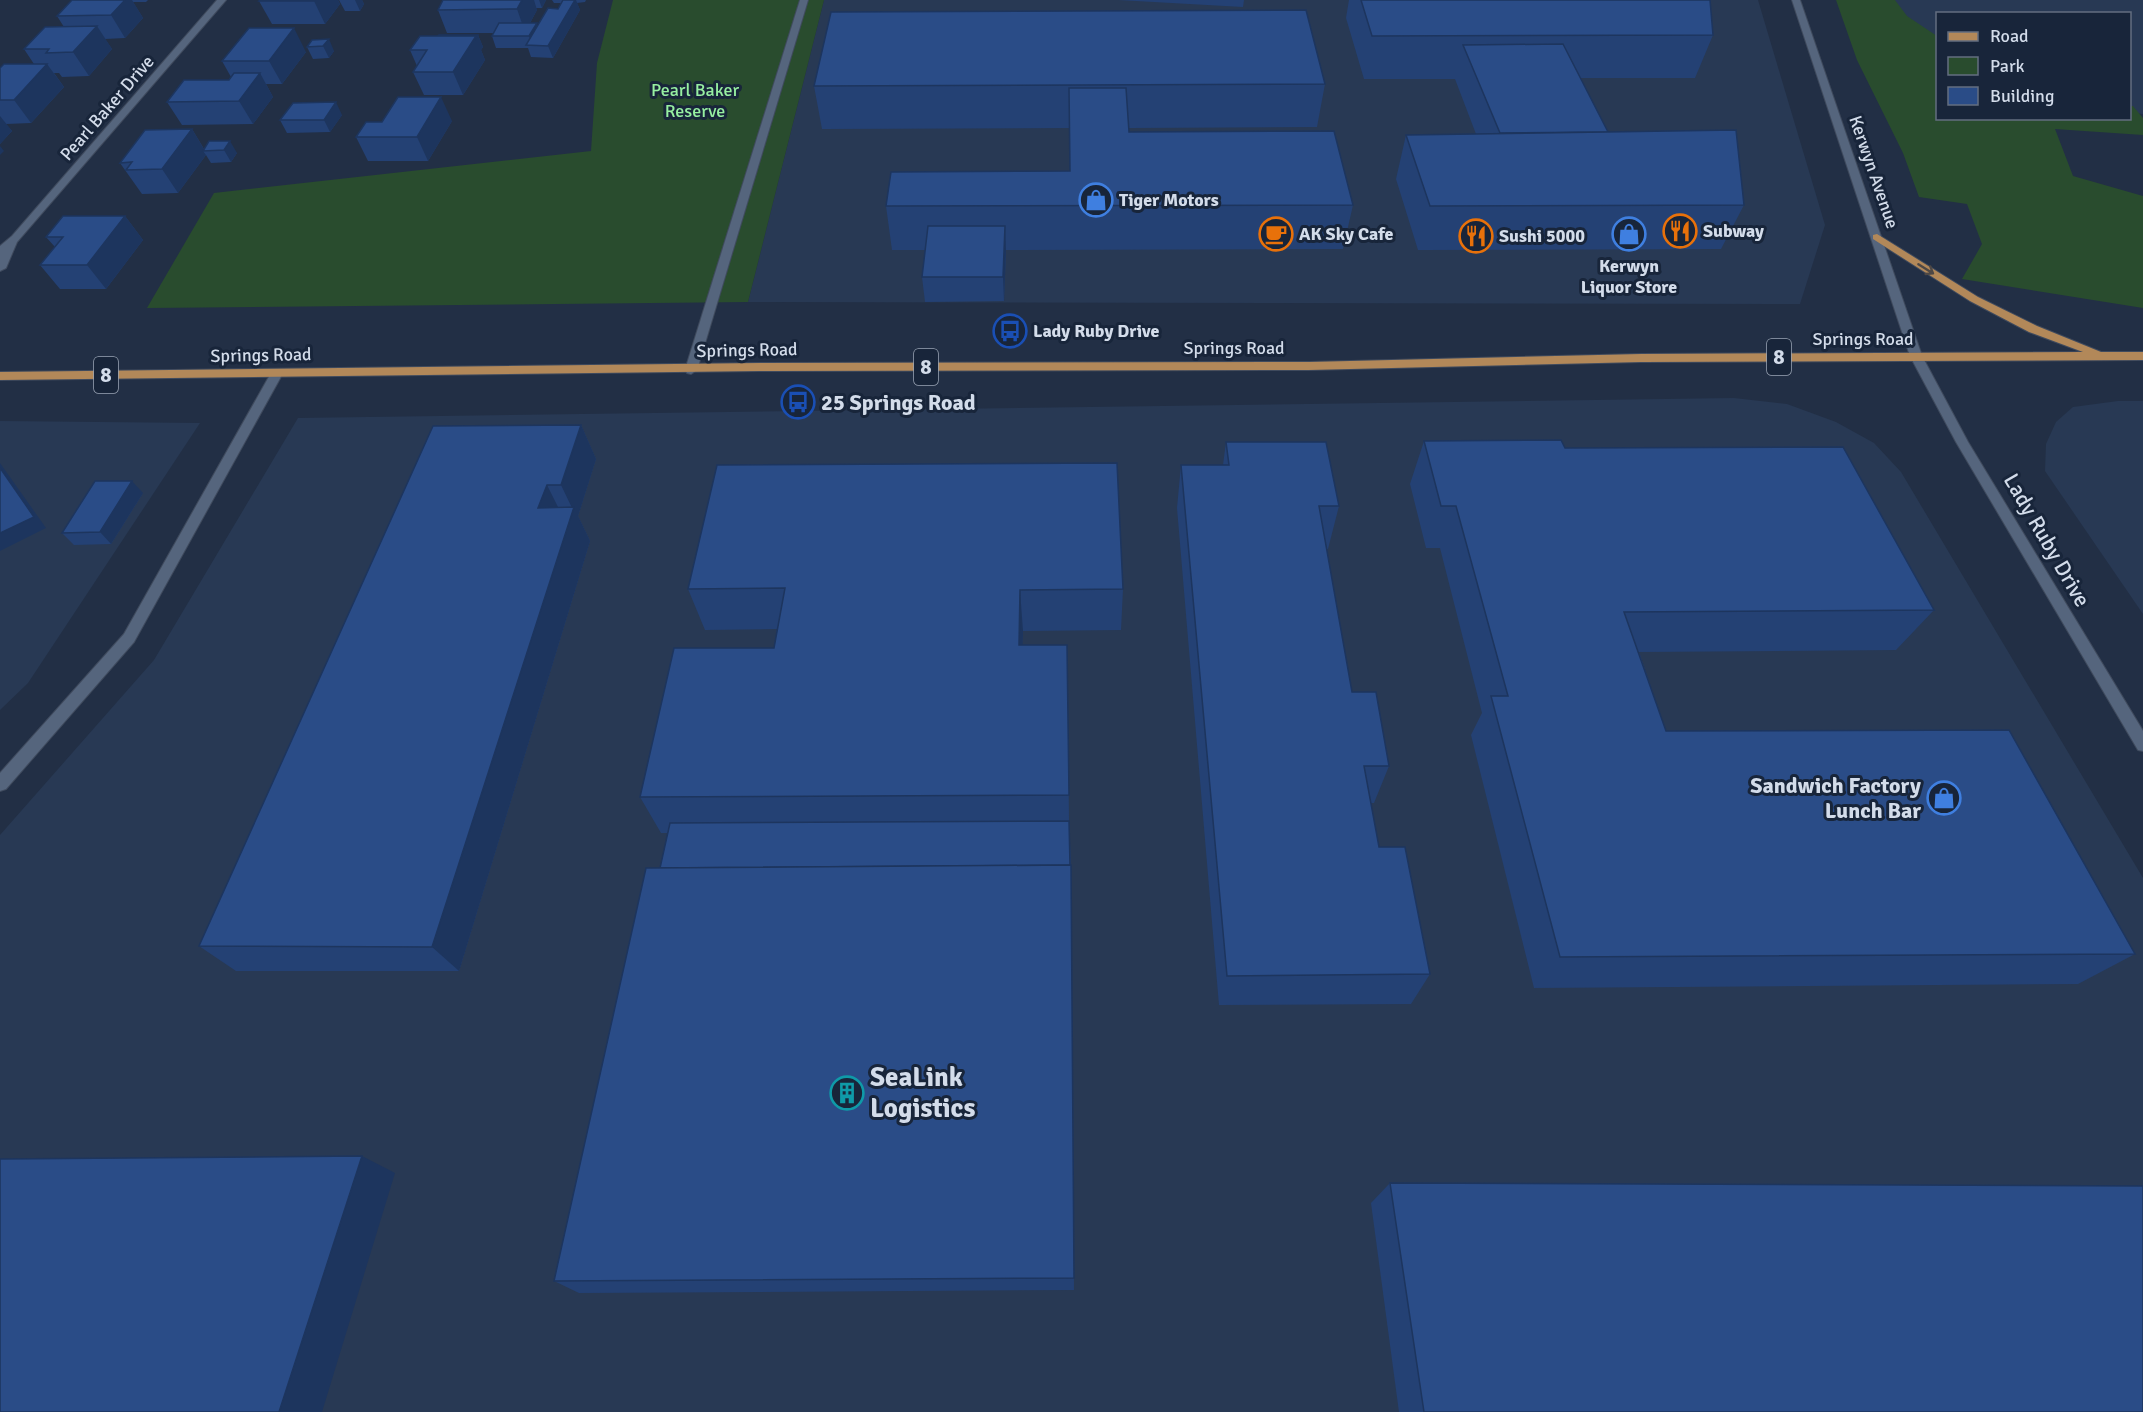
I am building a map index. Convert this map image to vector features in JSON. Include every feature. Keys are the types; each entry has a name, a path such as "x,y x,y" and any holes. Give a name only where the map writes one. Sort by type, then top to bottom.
{"main road":[{"name":"Pearl Baker Drive","path":"0,252 16,238 222,0"},
{"path":"692,369 804,0"},
{"name":"Kerwyn Avenue","path":"1796,0 1916,356"},
{"path":"1877,237 1983,303 2033,329 2104,356"},
{"name":"Pearl Baker Drive","path":"0,268 16,238"},
{"name":"Lady Ruby Drive","path":"1916,356 1962,442 2143,745"},
{"name":"Springs Road","path":"0,376 1309,366 1641,358 2143,356"},
{"path":"0,784 129,638 277,373"}],"shaded area":[{"path":"824,0 1758,0 1825,225 1800,304 748,302"},
{"path":"1845,0 2143,0 2143,114 2131,113 2131,12 1936,12 1936,91"},
{"path":"1734,398 1787,404 1836,422 1874,443 1901,472 2143,878 2143,1412 0,1412 0,835 154,660 298,418"},
{"path":"2118,401 2143,401 2143,614 2045,471 2046,444 2056,422 2073,407"},
{"path":"0,421 200,423 28,683 0,710"}],"green space":[{"name":"Pearl Baker Reserve","path":"613,0 824,0 748,302 147,308 214,193 591,151 597,63"},
{"path":"1836,0 1895,0 1907,16 1936,35 1936,120 2131,120 2131,106 2133,106 2143,118 2143,135 2055,129 2073,176 2143,196 2143,308 1962,279 1982,244 1967,204 1919,197 1903,153 1857,60"}],"building":[{"path":"72,0 125,0 111,15 57,16"},
{"path":"260,0 315,0 259,1"},
{"path":"443,0 522,0 517,9 438,10"},
{"path":"563,0 575,0 548,46 526,45 548,8 558,9"},
{"path":"1361,0 1710,0 1713,35 1372,36"},
{"path":"1306,10 1325,84 814,86 831,12"},
{"path":"499,23 537,23 529,36 492,36"},
{"path":"97,26 73,52 46,53 49,49 24,49 45,27"},
{"path":"249,28 294,28 269,61 222,61"},
{"path":"439,35 478,35 476,38 476,36"},
{"path":"420,36 476,36 453,72 413,72 427,50 410,50"},
{"path":"329,39 323,46 307,47 312,40"},
{"path":"1563,44 1608,132 1500,133 1463,45"},
{"path":"4,64 47,64 14,100 0,100 0,68"},
{"path":"234,73 260,73 239,101 167,102 184,80 229,80"},
{"path":"1069,88 1126,88 1129,132 1334,131 1353,205 886,206 891,172 1070,171"},
{"path":"398,97 441,97 417,137 356,137 366,122 382,122"},
{"path":"336,102 324,120 280,120 293,103"},
{"path":"192,129 162,169 126,170 132,162 120,163 145,130"},
{"path":"1736,130 1744,205 1430,206 1406,135"},
{"path":"209,141 230,141 224,150 203,151"},
{"path":"63,216 125,216 87,265 40,265 63,237 46,237"},
{"path":"928,226 1005,226 1003,277 922,277"},
{"path":"581,425 561,485 547,485 538,508 574,507 432,947 199,946 433,426"},
{"path":"1561,440 1565,448 1843,447 1934,610 1624,612 1666,731 2009,730 2135,954 1560,957 1491,696 1508,696 1456,506 1441,506 1424,441"},
{"path":"1226,442 1326,442 1339,506 1319,506 1352,692 1376,692 1389,766 1364,766 1379,847 1405,847 1430,974 1227,976 1181,465 1229,465"},
{"path":"1117,463 1123,589 1020,590 1019,645 1067,645 1069,795 640,797 674,648 774,648 785,588 688,589 717,465"},
{"path":"0,468 34,517 0,533"},
{"path":"95,481 132,481 100,532 62,533"},
{"path":"1069,821 1070,865 660,868 670,823"},
{"name":"SeaLink Logistics","path":"1071,865 1074,1278 554,1281 646,868"},
{"path":"362,1156 279,1412 0,1412 0,1159"},
{"path":"1390,1183 2143,1186 2143,1412 1424,1412"}],"place":[{"name":"Tiger Motors","path":"1096,200"},
{"name":"Subway","path":"1680,231"},
{"name":"AK Sky Cafe","path":"1276,234"},
{"name":"Kerwyn Liquor Store","path":"1629,234"},
{"name":"Sushi 5000","path":"1476,236"},
{"name":"Lady Ruby Drive","path":"1010,331"},
{"name":"25 Springs Road","path":"798,402"},
{"name":"Sandwich Factory Lunch Bar","path":"1944,798"},
{"name":"SeaLink Logistics","path":"847,1093"}]}
